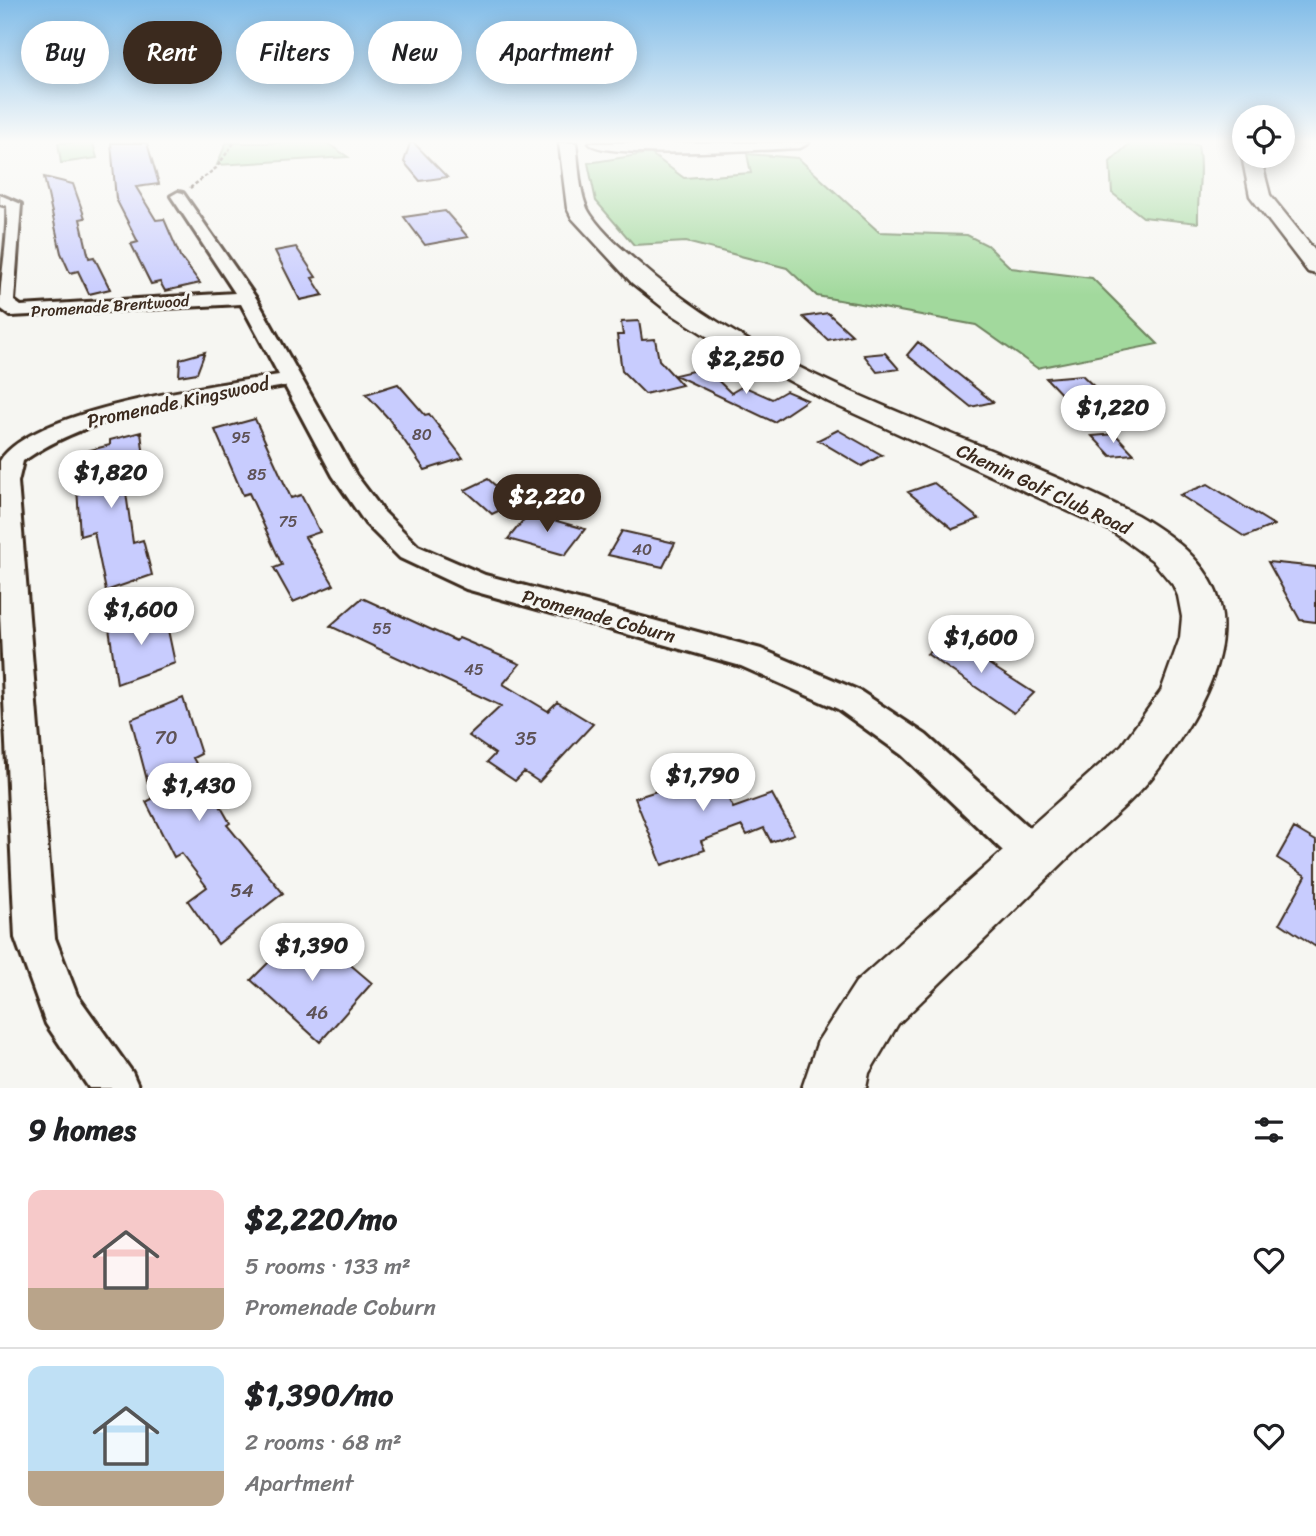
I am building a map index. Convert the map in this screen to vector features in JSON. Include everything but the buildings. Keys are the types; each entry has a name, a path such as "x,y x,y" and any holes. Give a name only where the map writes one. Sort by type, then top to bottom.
{"street":[{"name":"Chemin Golf Club Road","path":"578,194 578,208 582,218 656,290 679,308 779,364 921,432 1123,523 1158,546 1183,570 1198,594 1203,618 1199,648 1185,688 1165,726 1139,759 877,1003 840,1063 834,1088"},
{"path":"1259,194 1316,267"},
{"path":"1275,194 1316,246"},
{"path":"178,196 247,298"},
{"name":"Promenade Brentwood","path":"0,199 14,204 5,303 17,312 247,298"},
{"name":"Promenade Coburn","path":"247,298 345,476 375,518 409,552 476,582 750,657 849,700 914,745 1033,855"},
{"name":"Promenade Kingswood","path":"116,1088 61,1009 35,939 6,482 12,459 39,439 85,420 292,379"}],"path":[{"path":"178,196 181,194"}],"green space":[{"path":"594,194 837,194 879,232 967,235 987,245 1011,268 1092,278 1158,344 1037,368 976,325 817,296 787,268 686,242 634,245 596,201"},
{"path":"1113,194 1199,194 1198,223 1143,217"}]}
